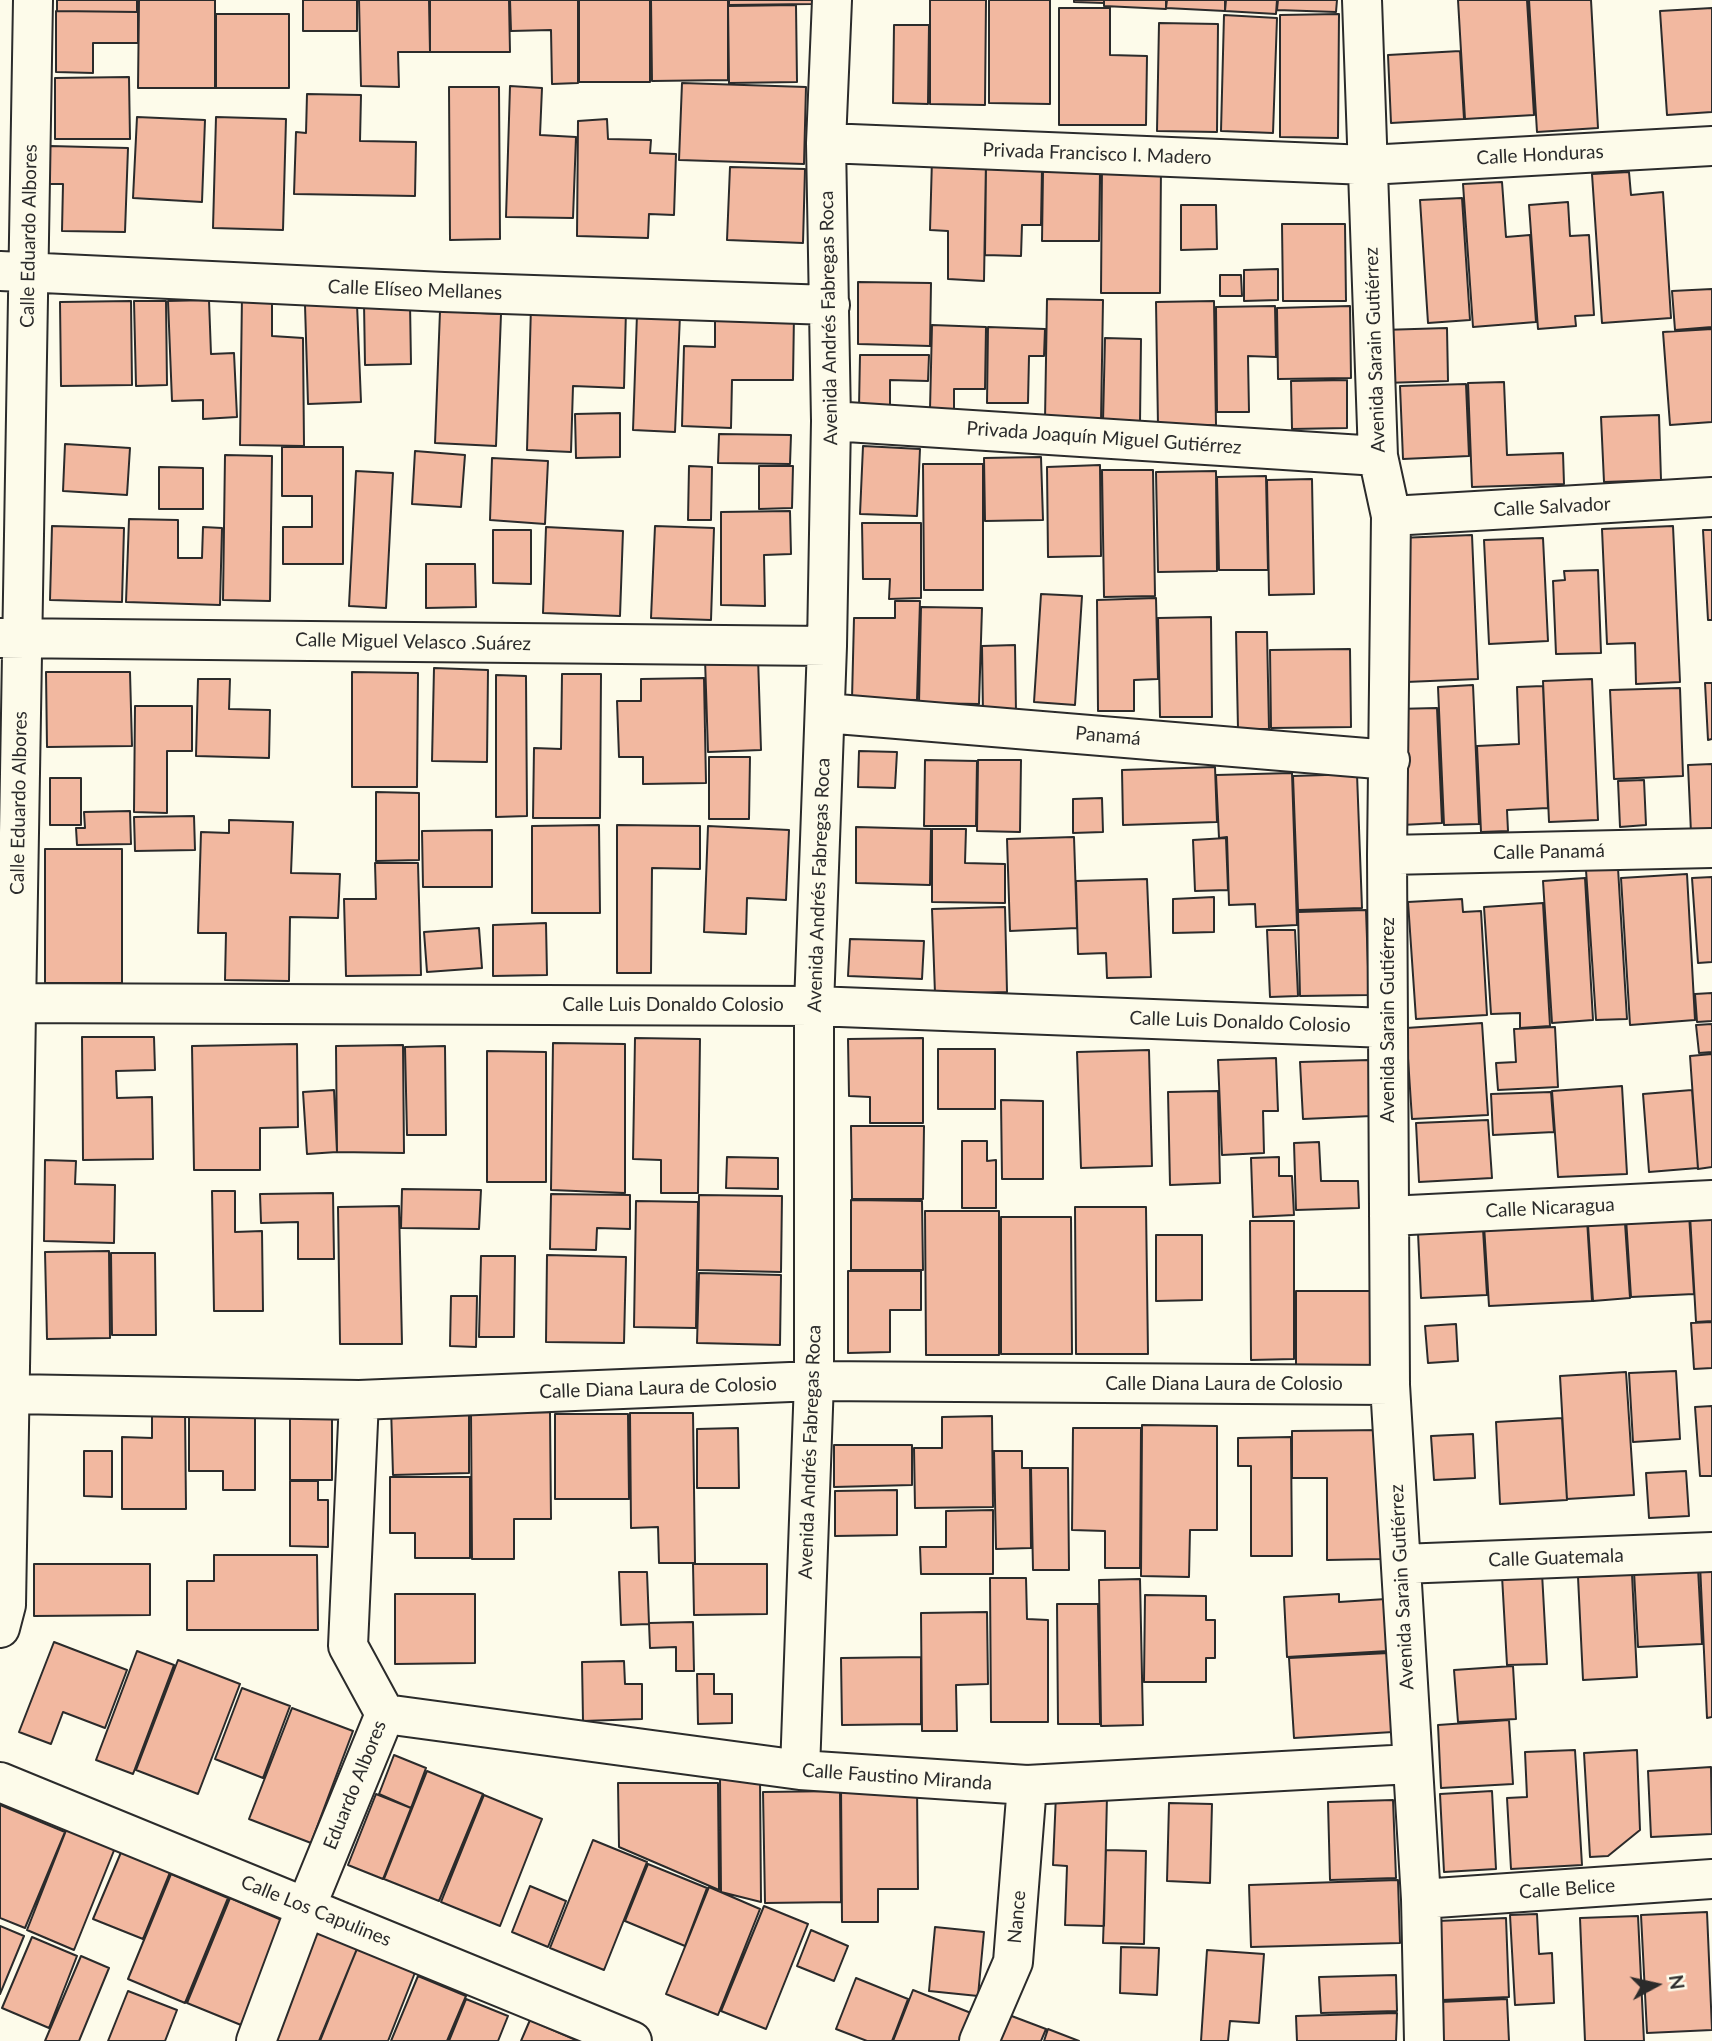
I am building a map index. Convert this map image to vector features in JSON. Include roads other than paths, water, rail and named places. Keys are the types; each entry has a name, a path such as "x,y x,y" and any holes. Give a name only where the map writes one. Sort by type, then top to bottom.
{"street":[{"name":"Calle Eduardo Albores","path":"3,1617 10,1394 8,1003 14,272 33,0"},
{"name":"Avenida Andrés Fabregas Roca","path":"800,1770 814,1381 814,1006 827,646 831,421 826,143 832,0"},
{"name":"Avenida Sarain Gutiérrez","path":"1362,0 1378,456 1391,516 1387,855 1390,1385 1421,1899 1424,2041"},
{"name":"Privada Francisco I. Madero","path":"826,143 1367,165"},
{"name":"Calle Honduras","path":"1367,165 1712,146"},
{"name":"Calle Elíseo Mellanes","path":"14,272 444,292 830,305"},
{"name":"Privada Joaquín Miguel Gutiérrez","path":"831,421 1378,456"},
{"name":"Calle Salvador","path":"1391,516 1712,497"},
{"name":"Calle Miguel Velasco .Suárez","path":"10,639 827,646"},
{"name":"Panamá","path":"825,713 1390,760"},
{"name":"Calle Panamá","path":"1387,855 1712,848"},
{"name":"Calle Luis Donaldo Colosio","path":"8,1003 814,1006 1387,1028"},
{"name":"Calle Nicaragua","path":"1389,1216 1712,1200"},
{"name":"Calle Diana Laura de Colosio","path":"10,1394 359,1400 814,1381 1390,1385"},
{"name":"Eduardo Albores","path":"256,2041 306,1907 385,1713 348,1646 359,1400"},
{"name":"Calle Guatemala","path":"1401,1564 1712,1552"},
{"name":"Calle Faustino Miranda","path":"385,1713 800,1770 1027,1786 1412,1764"},
{"name":"Calle Los Capulines","path":"0,1782 632,2041"},
{"name":"Nance","path":"979,2041 1013,1962 1027,1786"},
{"name":"Calle Belice","path":"1421,1899 1712,1879"}]}
